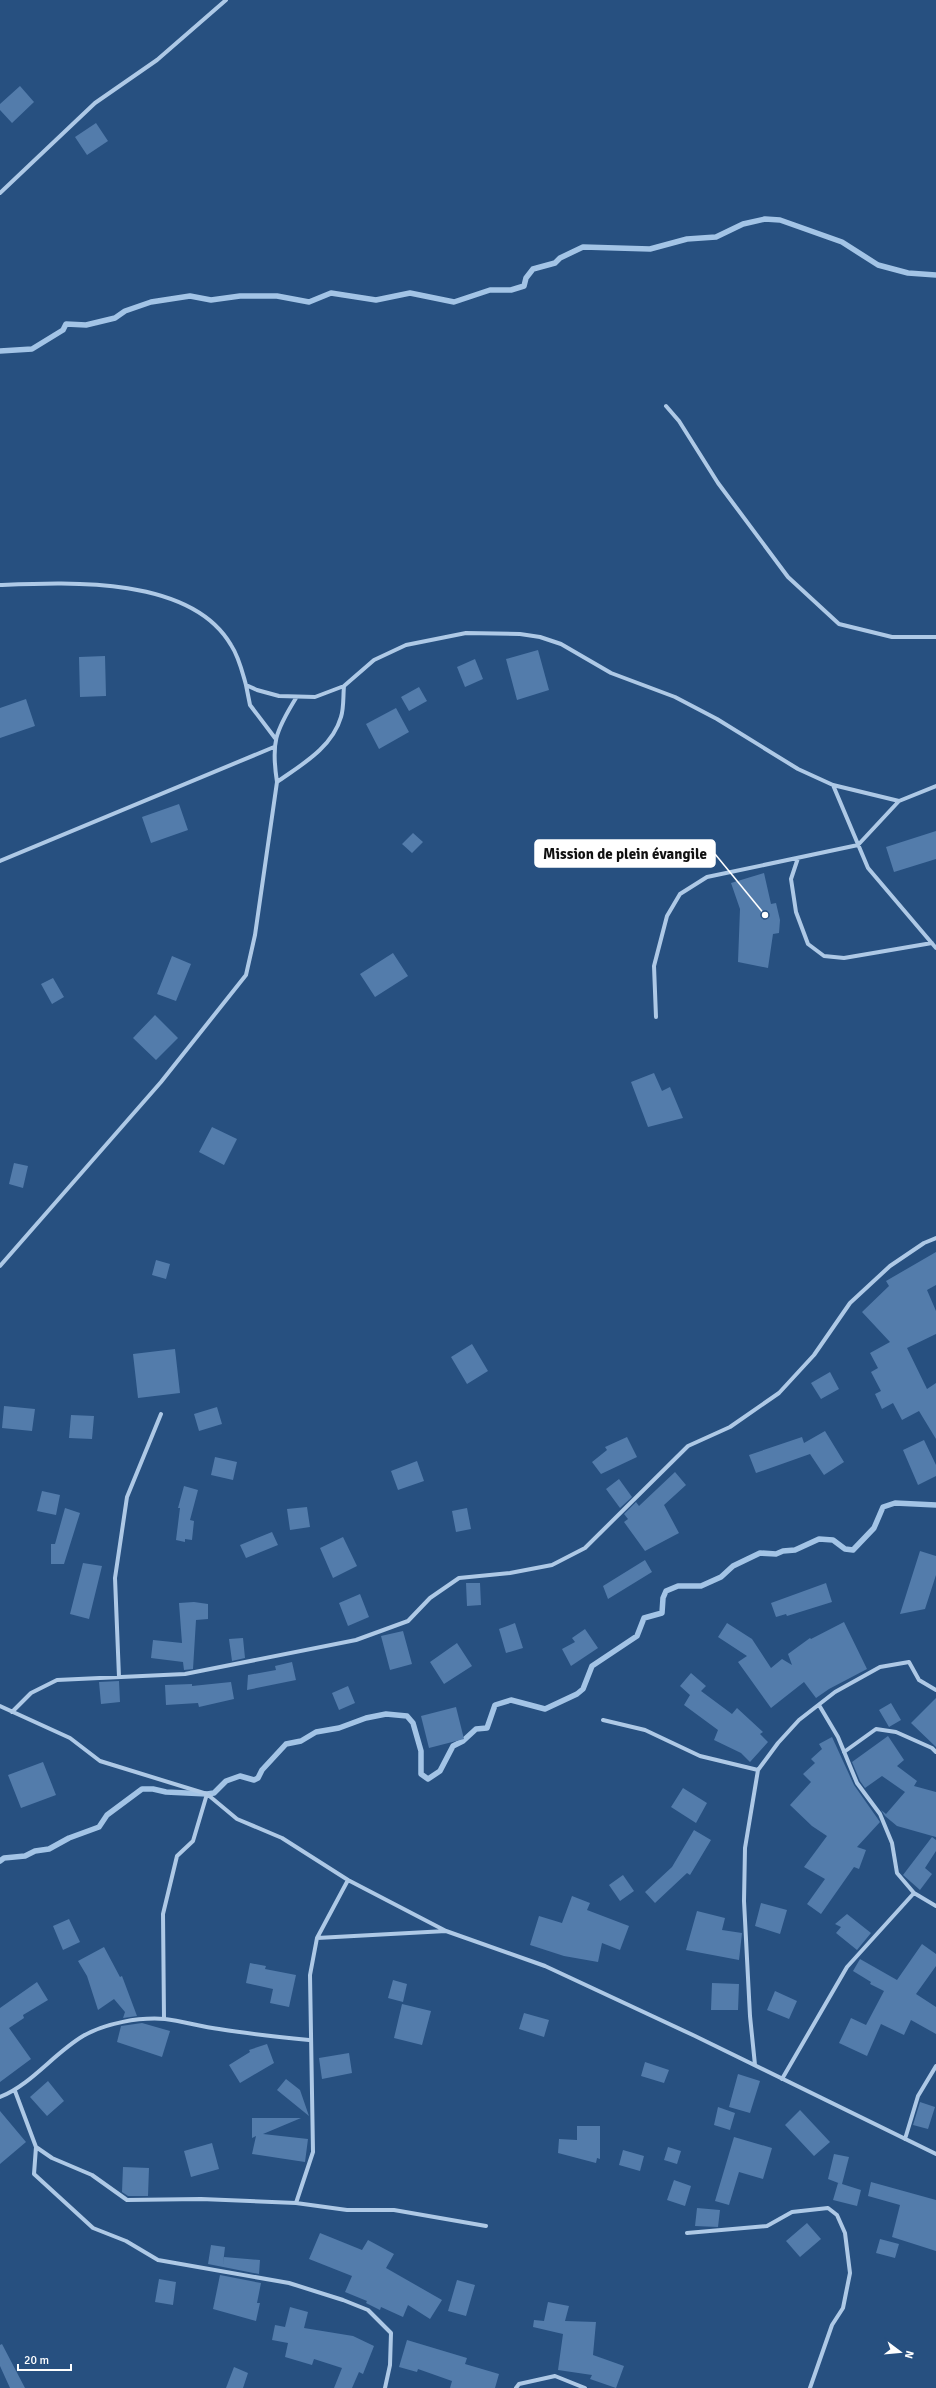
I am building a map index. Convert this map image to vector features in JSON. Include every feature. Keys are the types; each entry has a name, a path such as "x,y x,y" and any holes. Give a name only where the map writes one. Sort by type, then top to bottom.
{"street":[{"path":"0,193 95,103 157,60 226,0"},
{"path":"666,406 679,420 718,483 788,577 840,624 892,637 936,637"},
{"path":"0,585 54,583 88,585 158,593 174,599 204,616 219,629 231,644 246,685 250,705 275,738"},
{"path":"246,685 257,690 296,698 315,698 344,686 363,669 387,653 424,641 466,633 488,632 540,637 561,644 612,673 675,697 717,719 798,769 833,785 899,802"},
{"path":"277,782 312,757 334,734 341,716 344,686"},
{"path":"0,1266 161,1082 246,975 255,935 277,782 274,747 275,738 296,698"},
{"path":"0,861 274,747"},
{"path":"833,785 868,868 936,948"},
{"path":"656,1017 654,966 667,916 680,894 707,877 858,845 899,802 936,786"},
{"path":"798,858 791,879 796,912 808,944 824,956 844,958 932,943"},
{"path":"12,1712 31,1693 57,1680 185,1674 356,1640 408,1621 430,1598 459,1578 510,1573 552,1565 585,1548 688,1446 730,1427 779,1393 814,1355 850,1303 890,1266 924,1243 936,1238"},
{"path":"119,1677 115,1578 127,1497 161,1414"},
{"path":"754,2065 744,1901 744,1848 758,1770 778,1743 799,1720 835,1692 880,1667 909,1662 919,1680 936,1690"},
{"path":"819,1705 838,1737 857,1783 880,1814 892,1843 897,1873 914,1893 936,1906"},
{"path":"0,1706 70,1738 100,1761 207,1794 237,1819 282,1838 348,1880 446,1931 544,1966 754,2065 936,2154"},
{"path":"603,1720 645,1730 700,1756 758,1770"},
{"path":"844,1752 876,1729 896,1732 932,1748 936,1752"},
{"path":"932,1748 936,1744"},
{"path":"164,2019 163,1914 177,1856 193,1840 207,1794"},
{"path":"296,2203 313,2152 309,2040 310,1975 317,1938 348,1880"},
{"path":"782,2079 847,1967 914,1893"},
{"path":"317,1938 446,1931"},
{"path":"0,2097 15,2091 62,2050 84,2036 109,2026 138,2020 164,2019 218,2029 309,2040"},
{"path":"905,2139 918,2096 936,2066"},
{"path":"15,2091 36,2147 34,2174 65,2205 92,2228 126,2241 158,2260 289,2283 343,2300 368,2310 390,2333 390,2365 385,2388"},
{"path":"36,2147 52,2158 92,2175 127,2200 201,2199 296,2203 347,2210 394,2210 486,2226"},
{"path":"687,2233 767,2226 792,2212 828,2208 837,2215 845,2233 850,2273 843,2308 832,2325 810,2388"},
{"path":"516,2388 519,2384 555,2376 585,2388"}],"building":[{"path":"20,86 34,102 12,123 0,110 0,104"},
{"path":"96,123 108,141 87,155 75,137"},
{"path":"538,650 549,690 517,700 506,659"},
{"path":"105,656 106,696 80,697 79,657"},
{"path":"475,659 483,679 465,687 457,667"},
{"path":"419,687 427,701 409,711 401,697"},
{"path":"26,699 35,726 0,738 0,708"},
{"path":"396,708 409,732 379,749 366,724"},
{"path":"179,804 188,830 151,843 142,817"},
{"path":"936,831 936,859 894,872 886,847"},
{"path":"413,833 423,842 412,853 402,844"},
{"path":"764,873 771,904 776,903 780,920 779,933 773,934 768,968 738,962 740,909 731,883"},
{"path":"393,953 408,976 375,997 360,974"},
{"path":"172,956 191,964 176,1001 157,994"},
{"path":"53,978 64,997 52,1004 41,984"},
{"path":"155,1015 178,1038 156,1060 133,1038"},
{"path":"654,1073 662,1091 670,1087 683,1118 648,1127 631,1082"},
{"path":"212,1127 237,1139 224,1165 199,1152"},
{"path":"14,1163 28,1166 23,1188 9,1184"},
{"path":"936,1252 936,1285 927,1290 936,1311 936,1334 907,1348 927,1389 936,1383 936,1439 919,1411 902,1420 893,1403 882,1409 875,1394 881,1391 871,1372 878,1368 870,1353 890,1342 862,1312 889,1286 886,1281"},
{"path":"156,1260 170,1264 166,1279 152,1275"},
{"path":"472,1344 488,1371 467,1384 451,1357"},
{"path":"175,1349 180,1393 138,1398 133,1354"},
{"path":"830,1372 839,1389 821,1399 811,1383"},
{"path":"4,1406 35,1409 32,1431 2,1428"},
{"path":"217,1407 222,1424 199,1431 194,1414"},
{"path":"71,1415 94,1416 92,1439 69,1438"},
{"path":"825,1431 844,1462 824,1475 810,1454 756,1473 749,1455 802,1437 804,1443"},
{"path":"627,1437 637,1457 601,1474 592,1462 607,1450 605,1447"},
{"path":"924,1440 936,1465 936,1476 918,1485 903,1450"},
{"path":"215,1457 237,1462 233,1480 211,1475"},
{"path":"417,1461 424,1481 398,1490 391,1471"},
{"path":"675,1472 686,1485 664,1505 679,1533 645,1551 624,1522 628,1519 624,1514 636,1502 639,1506"},
{"path":"619,1479 632,1497 620,1508 606,1489"},
{"path":"184,1486 198,1490 190,1520 194,1521 192,1540 185,1539 185,1542 176,1540 180,1508 178,1508"},
{"path":"42,1491 60,1495 56,1515 37,1511"},
{"path":"307,1507 310,1527 290,1530 287,1509"},
{"path":"65,1508 80,1513 64,1564 51,1564 51,1544 55,1544"},
{"path":"467,1508 471,1529 456,1532 452,1511"},
{"path":"272,1532 278,1545 246,1558 240,1545"},
{"path":"343,1537 357,1566 333,1578 320,1548"},
{"path":"920,1551 936,1556 936,1575 925,1609 900,1614"},
{"path":"645,1560 652,1572 608,1599 603,1586"},
{"path":"83,1563 102,1566 89,1619 70,1614"},
{"path":"466,1583 480,1583 481,1605 467,1606"},
{"path":"826,1583 832,1602 787,1616 786,1614 776,1617 771,1603"},
{"path":"360,1594 369,1617 348,1626 339,1603"},
{"path":"194,1602 208,1604 208,1619 196,1620 193,1669 184,1670 183,1662 151,1658 153,1640 182,1643 179,1603"},
{"path":"844,1622 867,1669 829,1689 816,1698 804,1682 771,1708 738,1662 747,1656 718,1637 727,1623 752,1639 771,1668 782,1659 792,1665 788,1654 810,1638 811,1639"},
{"path":"515,1623 523,1648 506,1653 499,1629"},
{"path":"585,1629 598,1648 571,1666 562,1649 575,1642 572,1638"},
{"path":"403,1631 412,1664 390,1670 381,1636"},
{"path":"243,1638 245,1658 232,1661 229,1639"},
{"path":"457,1643 472,1666 444,1684 430,1662"},
{"path":"292,1662 296,1680 247,1690 248,1675 276,1670 275,1666"},
{"path":"691,1673 706,1686 701,1691 732,1714 737,1708 763,1732 760,1734 768,1742 750,1762 741,1753 714,1740 718,1730 684,1705 690,1695 680,1686"},
{"path":"119,1681 120,1702 101,1704 99,1682"},
{"path":"231,1682 234,1699 199,1707 198,1703 166,1705 165,1685 192,1684 192,1686"},
{"path":"348,1686 355,1703 339,1710 332,1693"},
{"path":"936,1698 936,1747 911,1723"},
{"path":"891,1703 901,1720 889,1727 879,1710"},
{"path":"456,1707 464,1739 429,1748 421,1716"},
{"path":"888,1736 904,1760 897,1766 917,1781 914,1786 936,1792 936,1837 897,1826 885,1816 881,1810 886,1814 905,1792 882,1776 865,1788 860,1781 852,1762"},
{"path":"832,1737 854,1785 880,1822 857,1847 866,1850 859,1869 854,1867 821,1914 807,1904 825,1879 804,1867 827,1836 812,1826 790,1805 811,1782 803,1774 815,1763 811,1759 822,1749 819,1744"},
{"path":"43,1762 56,1795 21,1808 8,1775"},
{"path":"683,1788 707,1803 696,1823 671,1807"},
{"path":"694,1830 711,1840 690,1875 687,1873 655,1903 645,1892 672,1867"},
{"path":"932,1837 936,1840 936,1851 925,1868 932,1874 920,1890 903,1875"},
{"path":"623,1875 634,1891 620,1901 609,1885"},
{"path":"572,1896 590,1903 587,1910 629,1926 620,1950 602,1943 598,1962 564,1956 530,1945 539,1916 562,1923"},
{"path":"761,1903 787,1910 780,1934 755,1926"},
{"path":"697,1911 725,1918 722,1930 742,1933 739,1960 686,1950"},
{"path":"847,1914 871,1933 857,1950 836,1933 841,1927 835,1924"},
{"path":"69,1919 80,1942 63,1950 53,1926"},
{"path":"922,1944 936,1954 936,1966 916,1994 936,2007 936,2034 911,2020 904,2035 881,2024 867,2056 839,2043 851,2018 866,2025 884,1991 870,1984 871,1982 853,1971 860,1959 897,1980"},
{"path":"104,1947 120,1977 122,1976 137,2016 123,2018 125,2012 114,1999 98,2010 87,1976 78,1961"},
{"path":"250,1963 266,1966 265,1969 296,1975 289,2007 270,2003 273,1989 246,1983"},
{"path":"393,1980 407,1984 403,2002 388,1998"},
{"path":"37,1982 48,2000 23,2015 24,2018 9,2028 31,2059 0,2082 0,2008"},
{"path":"712,1983 739,1984 738,2010 711,2010"},
{"path":"775,1991 797,2001 789,2019 767,2010"},
{"path":"402,2004 431,2011 422,2045 394,2038"},
{"path":"524,2013 549,2020 544,2037 519,2029"},
{"path":"142,2023 170,2031 162,2057 117,2042 121,2026"},
{"path":"267,2044 274,2063 240,2083 229,2065 250,2052 249,2050"},
{"path":"349,2053 352,2073 322,2079 319,2058"},
{"path":"645,2062 669,2070 664,2083 641,2076"},
{"path":"738,2074 760,2081 750,2113 729,2107"},
{"path":"286,2079 300,2090 309,2116 277,2090"},
{"path":"48,2081 64,2101 47,2116 30,2097"},
{"path":"920,2102 935,2107 928,2129 913,2125"},
{"path":"718,2107 735,2113 730,2130 714,2125"},
{"path":"800,2110 830,2142 814,2156 785,2125"},
{"path":"0,2111 26,2142 0,2164"},
{"path":"252,2118 301,2118 263,2134 308,2139 305,2162 252,2154 256,2136 252,2138"},
{"path":"577,2126 600,2126 600,2159 597,2158 596,2163 558,2153 559,2139 577,2140"},
{"path":"734,2137 772,2148 763,2179 739,2172 729,2205 715,2201"},
{"path":"212,2143 219,2169 191,2177 184,2151"},
{"path":"668,2147 681,2151 677,2164 664,2160"},
{"path":"623,2150 644,2156 640,2171 619,2165"},
{"path":"834,2154 849,2157 842,2184 861,2190 857,2206 833,2200 838,2183 841,2184 828,2179"},
{"path":"123,2167 149,2168 148,2196 128,2196 122,2192"},
{"path":"674,2180 691,2186 685,2206 667,2200"},
{"path":"871,2182 936,2200 936,2251 892,2237 900,2205 868,2196"},
{"path":"697,2208 720,2210 718,2227 695,2226"},
{"path":"807,2223 821,2239 800,2257 786,2241"},
{"path":"320,2233 362,2250 368,2240 394,2254 386,2268 442,2300 430,2319 408,2305 403,2317 381,2307 380,2310 366,2303 367,2301 345,2292 352,2276 309,2259"},
{"path":"880,2239 899,2244 895,2258 876,2253"},
{"path":"211,2245 225,2247 223,2264 224,2257 260,2260 259,2274 208,2264"},
{"path":"220,2275 261,2283 257,2303 260,2303 256,2321 213,2309"},
{"path":"159,2279 176,2282 173,2305 155,2302"},
{"path":"457,2280 475,2285 466,2316 448,2311"},
{"path":"548,2302 569,2306 565,2321 596,2322 593,2355 624,2366 616,2388 590,2379 592,2375 558,2370 563,2334 533,2327 534,2320 544,2321"},
{"path":"290,2307 308,2312 304,2328 353,2336 374,2346 363,2374 359,2372 352,2388 334,2388 342,2368 314,2359 312,2365 285,2357 288,2343 272,2340 275,2325 285,2327"},
{"path":"407,2340 467,2358 465,2364 499,2374 495,2388 450,2388 452,2381 418,2369 417,2372 399,2367"},
{"path":"2,2344 25,2388 10,2388 0,2366 0,2345"},
{"path":"234,2367 248,2373 243,2388 226,2388"}],"waterway":[{"path":"0,351 32,349 63,330 66,324 86,325 115,318 125,311 151,302 190,296 211,300 240,296 277,296 309,302 331,293 376,300 410,293 454,302 490,290 511,290 524,286 526,278 533,269 555,263 560,258 583,247 650,249 687,239 716,237 743,224 765,219 780,220 842,242 878,265 908,273 936,275"},
{"path":"0,1861 4,1858 25,1856 35,1851 49,1849 69,1838 99,1827 107,1815 142,1789 153,1789 166,1792 214,1793 226,1781 240,1776 254,1780 258,1778 262,1770 286,1744 301,1741 316,1732 339,1728 366,1718 386,1714 407,1716 413,1723 421,1751 421,1774 428,1779 440,1771 453,1746 463,1741 476,1729 487,1728 495,1705 511,1700 545,1709 577,1694 583,1689 592,1666 637,1636 644,1618 662,1613 663,1598 666,1591 678,1586 701,1586 721,1577 733,1566 760,1553 776,1554 783,1551 795,1550 819,1539 833,1540 845,1549 853,1550 874,1528 883,1507 895,1503 936,1505"}],"place":[{"name":"Mission de plein évangile","path":"765,915"}]}
